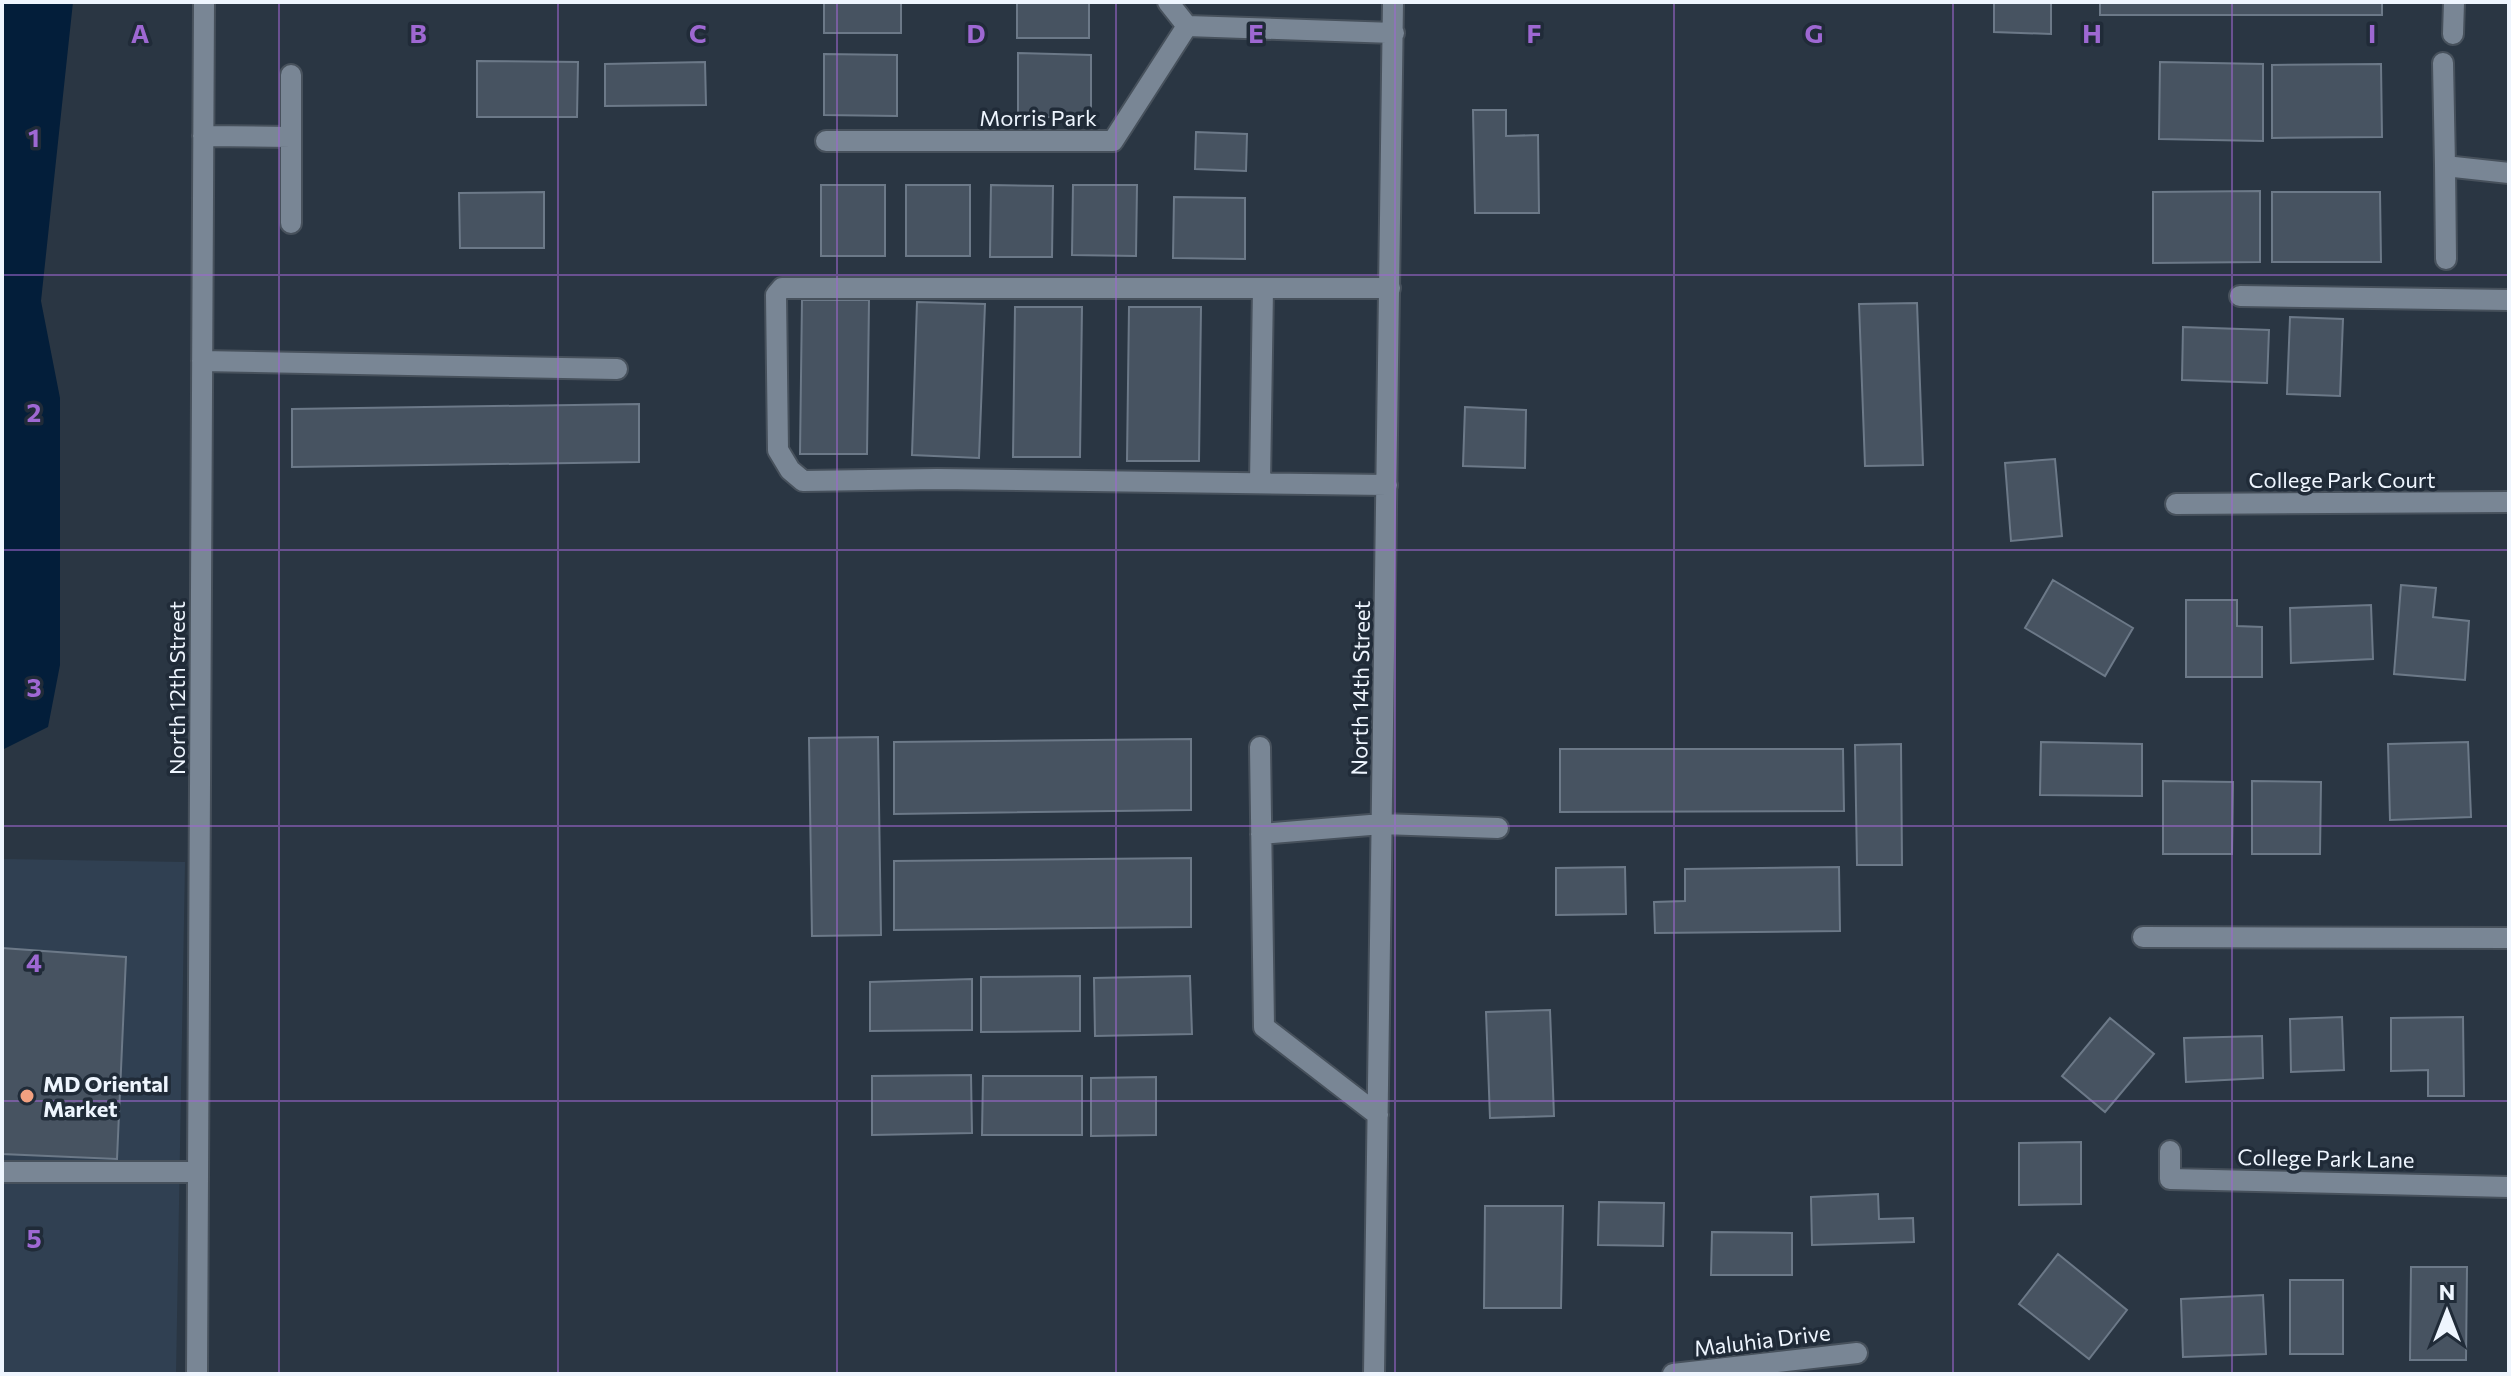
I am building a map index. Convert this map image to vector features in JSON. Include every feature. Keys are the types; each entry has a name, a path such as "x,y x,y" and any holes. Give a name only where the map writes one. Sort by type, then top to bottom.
{"street":[{"name":"North 12th Street","path":"197,1374 204,2"},
{"path":"1168,2 1187,26 1394,33"},
{"name":"North 14th Street","path":"1374,1374 1393,2"},
{"path":"2453,34 2454,2"},
{"name":"Morris Park","path":"826,141 1113,141 1187,26"},
{"path":"2443,63 2446,259"},
{"path":"291,75 291,223"},
{"path":"203,136 291,137"},
{"path":"2445,166 2509,173"},
{"path":"1387,485 803,481 790,470 778,450 776,295 782,288 1390,288"},
{"path":"1260,483 1263,288"},
{"path":"2240,296 2509,300"},
{"path":"202,361 617,369"},
{"name":"College Park Court","path":"2176,504 2509,502"},
{"path":"1260,747 1264,1027 1378,1115"},
{"path":"1261,834 1382,824 1498,828"},
{"path":"2143,937 2509,938"},
{"name":"College Park Lane","path":"2170,1151 2170,1179 2509,1187"},
{"path":"2,1172 198,1172"},
{"name":"Maluhia Drive","path":"1673,1374 1857,1353"}],"shaded area":[{"path":"2,2 73,2 41,301 60,398 60,665 48,727 2,750"},
{"path":"2,859 185,862 176,1374 2,1374"}],"building":[{"path":"824,2 901,2 901,33 824,33"},
{"path":"1017,2 1089,2 1089,38 1017,38"},
{"path":"1994,2 2051,2 2051,34 1994,32"},
{"path":"2100,2 2382,2 2382,15 2100,15"},
{"path":"1018,53 1091,55 1091,117 1018,117"},
{"path":"824,54 897,55 897,116 824,115"},
{"path":"477,61 578,62 577,117 477,117"},
{"path":"705,62 706,105 605,106 605,64"},
{"path":"2160,62 2263,64 2263,141 2159,139"},
{"path":"2381,64 2382,137 2272,138 2272,65"},
{"path":"1473,110 1506,110 1506,136 1538,135 1539,213 1475,213"},
{"path":"1196,132 1247,134 1246,171 1195,169"},
{"path":"821,185 885,185 885,256 821,256"},
{"path":"906,185 970,185 970,256 906,256"},
{"path":"991,185 1053,186 1052,257 990,257"},
{"path":"1073,185 1137,185 1136,256 1072,255"},
{"path":"2260,191 2260,262 2153,263 2153,192"},
{"path":"544,192 544,248 460,248 459,193"},
{"path":"2272,192 2380,192 2381,262 2272,262"},
{"path":"1174,197 1245,198 1245,259 1173,258"},
{"path":"802,300 869,300 867,454 800,454"},
{"path":"917,302 985,304 979,458 912,455"},
{"path":"1917,303 1923,465 1865,466 1859,304"},
{"path":"1015,307 1082,307 1080,457 1013,457"},
{"path":"1129,307 1201,307 1199,461 1127,461"},
{"path":"2290,317 2343,319 2340,396 2287,394"},
{"path":"2183,327 2269,330 2267,383 2182,380"},
{"path":"639,404 639,462 292,467 292,409"},
{"path":"1465,407 1526,410 1525,468 1463,466"},
{"path":"2055,459 2062,536 2011,541 2005,463"},
{"path":"2053,580 2133,628 2105,676 2025,628"},
{"path":"2401,585 2436,588 2433,617 2469,621 2465,680 2394,674"},
{"path":"2186,600 2237,600 2237,626 2262,627 2262,677 2186,677"},
{"path":"2371,605 2373,659 2291,663 2290,608"},
{"path":"878,737 881,935 812,936 809,738"},
{"path":"1191,739 1191,810 894,814 894,742"},
{"path":"2041,742 2142,744 2142,796 2040,795"},
{"path":"2468,742 2471,817 2390,820 2388,744"},
{"path":"1901,744 1902,865 1857,865 1855,745"},
{"path":"1560,749 1843,749 1844,811 1560,812"},
{"path":"2163,781 2233,782 2232,854 2163,854"},
{"path":"2252,781 2321,782 2320,854 2252,854"},
{"path":"1191,858 1191,927 894,930 894,861"},
{"path":"1625,867 1626,914 1556,915 1556,868"},
{"path":"1839,867 1840,931 1655,933 1654,902 1685,901 1685,869"},
{"path":"2,948 126,957 117,1159 2,1154"},
{"path":"1080,976 1080,1031 981,1032 981,977"},
{"path":"1190,976 1192,1034 1095,1036 1094,978"},
{"path":"972,979 972,1030 870,1031 870,982"},
{"path":"1550,1010 1554,1116 1490,1118 1486,1012"},
{"path":"2342,1017 2344,1070 2291,1072 2290,1019"},
{"path":"2463,1017 2464,1096 2428,1096 2428,1070 2391,1071 2391,1018"},
{"path":"2110,1018 2154,1054 2105,1112 2062,1076"},
{"path":"2262,1036 2263,1078 2186,1082 2184,1038"},
{"path":"971,1075 972,1133 872,1135 872,1076"},
{"path":"983,1076 1082,1076 1082,1135 982,1135"},
{"path":"1156,1077 1156,1135 1091,1136 1091,1078"},
{"path":"2081,1142 2081,1204 2019,1205 2019,1143"},
{"path":"1878,1194 1879,1219 1913,1218 1914,1242 1812,1245 1811,1197"},
{"path":"1599,1202 1664,1203 1663,1246 1598,1245"},
{"path":"1485,1206 1563,1206 1561,1308 1484,1308"},
{"path":"1712,1232 1792,1233 1792,1275 1711,1275"},
{"path":"2058,1254 2127,1310 2089,1359 2019,1304"},
{"path":"2411,1267 2467,1267 2466,1360 2410,1360"},
{"path":"2290,1280 2343,1280 2343,1354 2290,1354"},
{"path":"2263,1295 2266,1354 2183,1357 2181,1299"}],"place":[{"name":"MD Oriental Market","path":"27,1096"}]}
